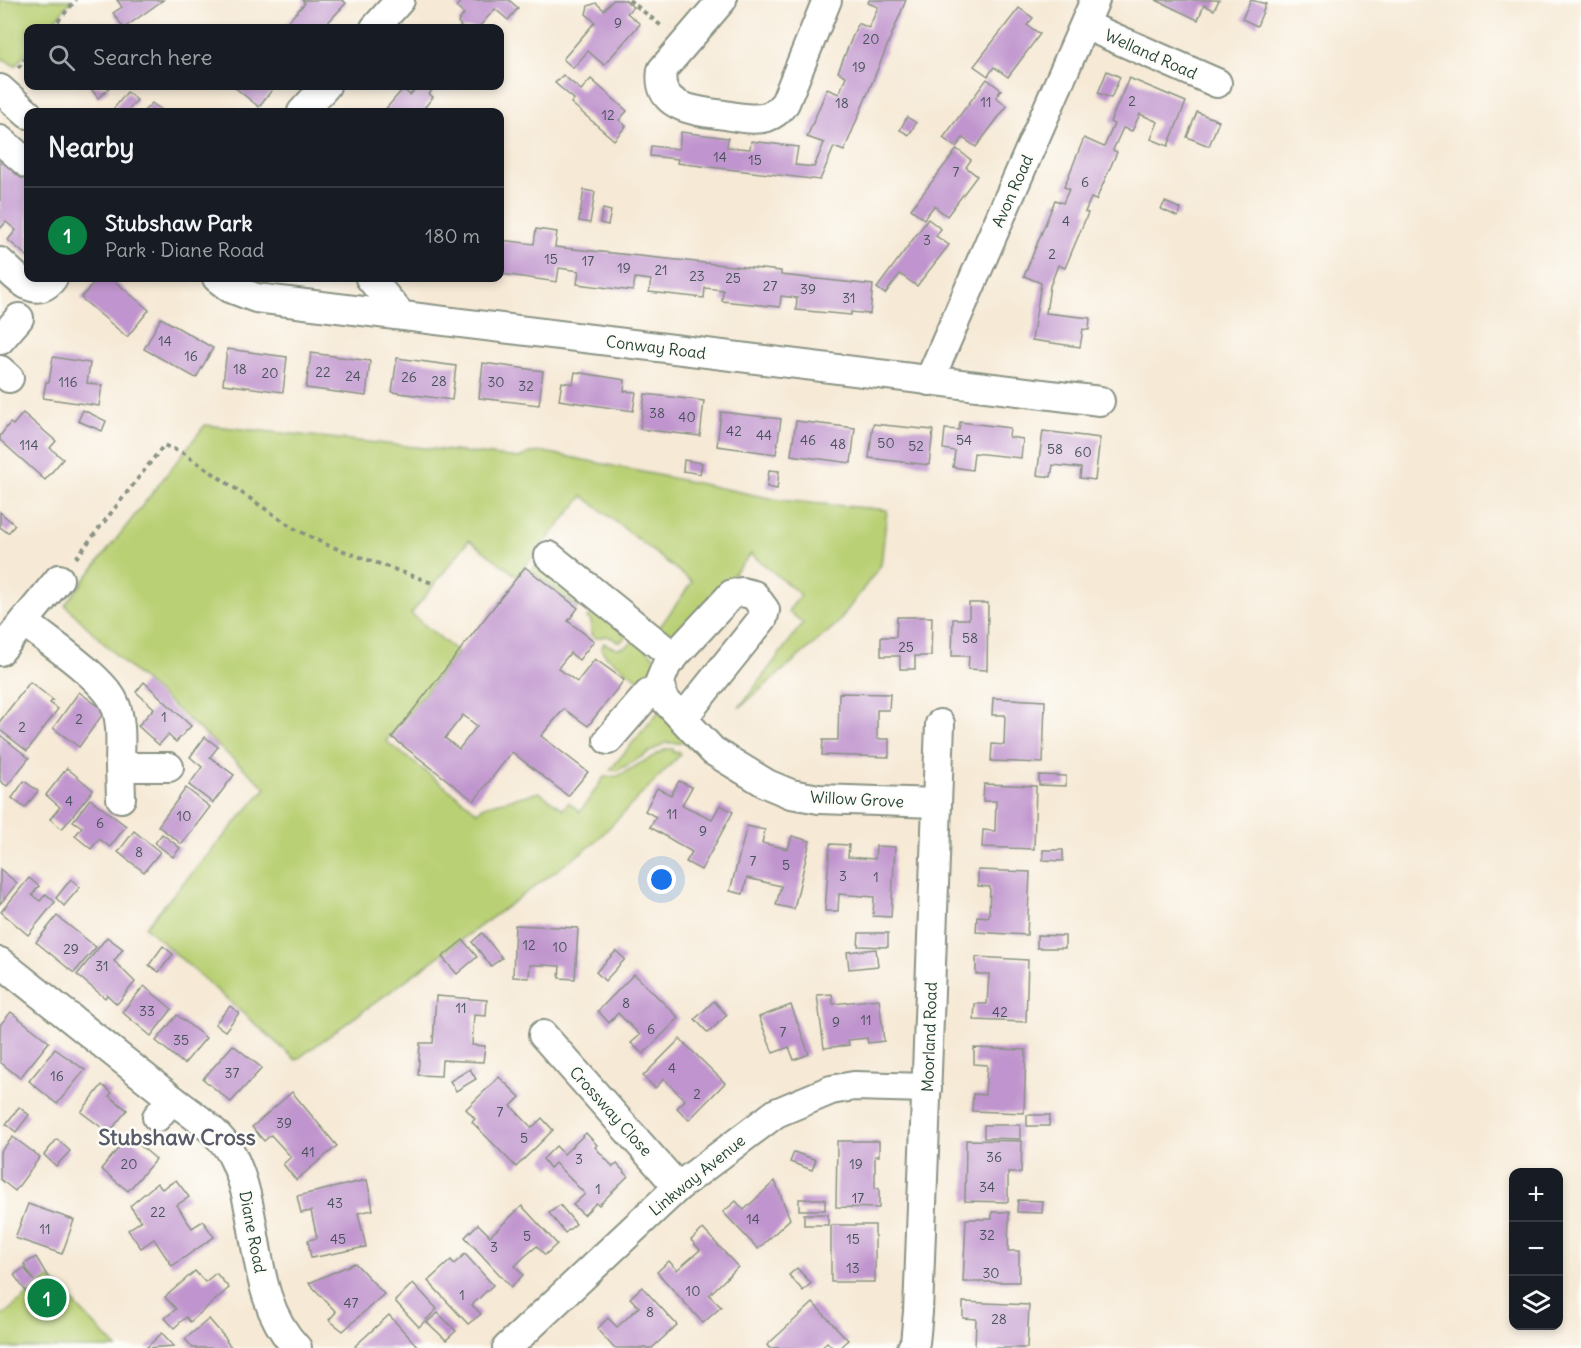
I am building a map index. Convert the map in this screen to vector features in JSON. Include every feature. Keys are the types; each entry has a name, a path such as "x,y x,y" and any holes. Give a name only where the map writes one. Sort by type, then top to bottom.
{"street":[{"path":"379,24 400,0"},
{"path":"722,0 662,70 662,87 672,102 692,110 753,119 776,113 785,103 827,0"},
{"name":"Welland Road","path":"1090,12 1217,83"},
{"name":"Avon Road","path":"929,381 1090,12"},
{"path":"306,108 322,90"},
{"path":"1,93 24,111"},
{"path":"0,140 24,161"},
{"path":"0,262 29,287 39,289 50,282"},
{"name":"Conway Road","path":"222,282 230,288 256,298 1100,401"},
{"path":"373,282 401,315"},
{"path":"0,340 19,318"},
{"path":"549,556 674,657"},
{"path":"0,651 59,579"},
{"path":"608,740 650,693 661,690 660,681 674,657 732,594 742,592 754,595 765,610 763,618 688,723"},
{"path":"24,622 104,686 114,702 120,729 121,798"},
{"name":"Willow Grove","path":"661,690 664,699 713,751 767,784 791,794 819,799 936,803"},
{"name":"Moorland Road","path":"912,1348 915,1343 918,1312 940,724"},
{"path":"120,767 169,767"},
{"name":"Diane Road","path":"0,962 165,1108 213,1131 231,1154 244,1184 262,1283 283,1334 297,1348"},
{"name":"Crossway Close","path":"543,1035 678,1187"},
{"name":"Linkway Avenue","path":"507,1348 678,1187 776,1113 831,1090 874,1085 927,1088"}],"path":[{"path":"55,24 76,0"},
{"path":"629,0 684,44"},
{"path":"59,579 164,445 183,453 295,529 327,545 435,584"}],"green space":[{"path":"0,0 72,0 51,24 24,24 24,56 15,66 0,57"},
{"path":"205,425 519,458 530,453 545,452 779,500 887,510 881,565 837,624 739,708 803,623 788,611 801,595 751,554 680,636 669,637 657,631 692,582 583,496 517,576 469,540 411,614 458,652 386,741 478,812 484,806 539,792 563,809 569,802 580,812 604,777 618,776 666,749 673,749 673,753 679,752 680,755 593,844 296,1060 145,927 266,788 124,663 65,605"},
{"path":"538,562 585,599 578,608 531,571"},
{"path":"597,607 630,633 620,642 607,636 596,638 591,635 591,620 587,618"},
{"path":"636,639 655,658 655,665 641,681 606,656 601,649 604,643 621,648"},
{"path":"660,710 687,738 680,743 665,743 617,771 610,770"},
{"path":"50,1278 117,1348 0,1348 0,1317"}],"building":[{"path":"117,0 163,0 130,24 121,24 113,13 122,7"},
{"path":"302,0 342,0 346,3 327,24 286,24 305,3"},
{"path":"462,0 509,0 518,8 508,20 495,9 482,24 460,24 458,22 464,14 456,7"},
{"path":"613,0 625,0 633,7 627,13 640,24 604,65 588,51 573,68 563,59 595,22 586,14 588,6 596,3 604,10"},
{"path":"869,0 906,0 844,151 834,147 820,180 677,163 678,159 650,156 651,146 679,149 681,132 728,138 727,147 750,149 751,141 798,147 795,165 814,167 824,143 807,137 827,89 839,94 846,76 838,72 858,23 869,28 878,7 868,3"},
{"path":"1156,0 1219,0 1214,10 1204,5 1198,20"},
{"path":"1251,0 1266,4 1257,26 1242,19"},
{"path":"1019,8 1033,18 1027,25 1040,34 1008,77 994,67 988,76 974,66"},
{"path":"1107,71 1120,77 1111,98 1098,93"},
{"path":"563,75 581,90 591,79 627,111 619,120 626,126 614,140 571,103 574,99 555,83"},
{"path":"1129,78 1186,102 1168,146 1151,139 1158,122 1140,114 1132,131 1123,128 1113,150 1117,152 1096,200 1091,198 1085,212 1088,213 1065,268 1058,265 1050,286 1046,313 1090,318 1089,330 1083,329 1080,347 1032,340 1041,283 1024,276 1055,200 1063,203 1069,189 1064,187 1084,138 1104,147 1114,124 1110,122"},
{"path":"987,79 1001,90 996,97 1007,106 976,147 963,138 956,147 943,138"},
{"path":"92,90 108,90 98,98"},
{"path":"238,90 272,90 259,107"},
{"path":"402,90 410,95 414,90 432,90 429,94 433,97 426,108 386,108"},
{"path":"127,92 137,100 130,108 114,108"},
{"path":"152,103 159,108 147,108"},
{"path":"1197,112 1219,121 1209,146 1187,137"},
{"path":"907,117 916,123 909,135 900,130"},
{"path":"957,149 971,160 966,167 977,176 947,216 934,206 924,219 911,209"},
{"path":"0,158 24,179 24,254 8,240 16,230 6,222 0,229"},
{"path":"584,190 595,192 590,223 579,221"},
{"path":"1165,202 1181,209 1178,217 1161,209"},
{"path":"603,209 611,211 608,225 600,223"},
{"path":"928,219 941,229 936,236 949,245 917,286 900,274 885,294 877,288"},
{"path":"536,229 557,232 555,247 781,271 781,275 873,285 870,314 851,312 851,315 796,310 797,298 781,296 780,307 722,301 723,290 705,288 704,298 649,292 651,280 635,278 633,291 577,284 579,271 559,268 557,282 504,274 504,240 534,244"},
{"path":"95,282 116,282 149,310 127,337 81,298"},
{"path":"161,318 213,348 196,378 144,349"},
{"path":"227,349 287,357 283,392 223,384"},
{"path":"311,353 370,361 366,396 306,388"},
{"path":"53,357 90,363 87,383 102,385 99,406 43,398 46,382 49,382"},
{"path":"397,358 456,366 452,400 392,392"},
{"path":"483,363 543,371 539,405 479,398"},
{"path":"575,372 625,380 624,391 636,392 633,411 559,400 562,382 573,384"},
{"path":"645,394 704,401 700,436 640,429"},
{"path":"83,410 106,421 102,431 78,421"},
{"path":"721,412 781,419 776,454 717,446"},
{"path":"23,413 56,441 50,448 63,459 45,480 0,440 0,436 10,423 13,425"},
{"path":"796,421 855,428 851,463 791,455"},
{"path":"960,422 1010,428 1009,437 1023,439 1021,458 974,453 972,470 953,467 955,451 943,449 945,429 959,430"},
{"path":"873,424 933,430 929,465 869,458"},
{"path":"1043,431 1100,438 1095,480 1080,478 1081,468 1053,465 1051,477 1037,475"},
{"path":"684,460 702,463 700,474 683,471"},
{"path":"769,470 779,471 777,489 767,487"},
{"path":"0,512 15,525 8,533 0,527"},
{"path":"525,567 578,608 568,621 594,641 579,660 570,653 558,668 577,682 595,659 624,680 588,726 564,709 541,736 588,772 568,796 512,752 474,801 392,737","holes":["463,715 477,726 459,749 445,738"]},
{"path":"969,603 988,603 987,670 968,669 969,656 952,656 953,619 969,619"},
{"path":"897,617 932,617 931,656 915,656 915,669 900,669 900,656 881,656 881,637 896,637"},
{"path":"30,682 53,700 50,703 58,709 27,751 0,730 0,721"},
{"path":"144,682 191,726 176,742 168,735 159,745 138,726 154,708 136,692"},
{"path":"79,692 105,711 79,747 53,728"},
{"path":"839,693 890,694 889,710 877,710 877,739 889,739 889,757 822,755 823,740 838,740"},
{"path":"993,698 1045,701 1043,763 991,761 992,744 1004,745 1005,715 992,715"},
{"path":"0,735 29,758 7,786 0,781"},
{"path":"205,737 218,747 210,757 234,775 213,803 189,785 202,767 190,757"},
{"path":"67,768 93,790 62,829 50,819 60,807 46,795"},
{"path":"1039,775 1066,776 1066,786 1039,785"},
{"path":"24,781 38,791 25,808 12,798"},
{"path":"679,781 692,787 682,805 712,819 720,805 733,812 701,870 686,862 692,852 650,827 656,817 645,811 657,788 671,795"},
{"path":"984,784 1036,786 1034,849 982,847 983,830 995,831 996,801 983,801"},
{"path":"186,788 210,807 182,844 158,826"},
{"path":"90,799 126,826 110,847 99,839 91,849 75,836 82,827 73,821"},
{"path":"747,826 765,830 762,843 788,849 792,836 810,841 794,909 776,905 781,886 747,878 743,894 730,891"},
{"path":"134,831 160,852 144,872 118,852"},
{"path":"162,834 180,848 173,857 155,843"},
{"path":"830,844 849,845 848,857 875,859 876,846 895,847 891,917 873,916 874,897 839,894 838,911 825,911"},
{"path":"1043,850 1063,850 1063,861 1043,860"},
{"path":"0,869 17,883 0,904"},
{"path":"978,870 1030,872 1027,935 976,932 977,916 989,917 990,887 978,886"},
{"path":"29,878 39,886 32,895 40,901 46,894 55,902 28,935 1,912"},
{"path":"71,879 80,887 64,906 56,898"},
{"path":"57,916 96,947 74,973 36,942"},
{"path":"515,925 578,928 575,979 559,978 560,966 543,965 530,965 529,978 513,977"},
{"path":"482,933 502,958 491,966 472,942"},
{"path":"859,933 888,933 888,947 858,946"},
{"path":"1037,935 1065,936 1065,948 1037,948"},
{"path":"107,937 123,949 114,961 135,982 117,1004 107,995 105,998 77,975"},
{"path":"463,940 477,957 457,974 442,957"},
{"path":"163,946 173,954 159,972 149,965"},
{"path":"876,949 878,966 849,969 847,952"},
{"path":"616,951 625,959 605,981 596,972"},
{"path":"976,957 1028,960 1026,1022 974,1020 975,1004 987,1004 989,974 976,974"},
{"path":"634,974 679,1018 643,1054 631,1043 640,1035 618,1013 609,1023 598,1011"},
{"path":"144,986 172,1009 151,1036 122,1012"},
{"path":"832,994 833,1004 879,999 884,1041 868,1043 867,1038 848,1040 849,1045 824,1048 817,995"},
{"path":"436,996 487,1000 486,1016 474,1015 472,1045 485,1046 483,1062 442,1060 441,1076 418,1075 420,1043 433,1043"},
{"path":"714,1001 727,1015 708,1033 695,1019"},
{"path":"791,1005 809,1054 794,1060 789,1047 773,1053 759,1017"},
{"path":"230,1006 239,1013 225,1031 215,1024"},
{"path":"11,1012 49,1042 20,1078 0,1062 0,1025"},
{"path":"177,1015 206,1038 184,1064 156,1041"},
{"path":"680,1039 725,1083 689,1120 677,1108 685,1100 664,1079 655,1088 643,1076"},
{"path":"233,1045 262,1068 231,1102 203,1079"},
{"path":"974,1048 1026,1050 1024,1113 972,1111 973,1094 985,1095 987,1065 974,1064"},
{"path":"55,1049 85,1070 57,1104 29,1081"},
{"path":"470,1069 476,1079 456,1091 450,1081"},
{"path":"499,1077 520,1097 511,1106 532,1128 542,1118 553,1130 516,1167 472,1122 475,1119 466,1109"},
{"path":"102,1085 112,1093 109,1096 127,1110 109,1133 81,1112"},
{"path":"292,1092 337,1146 296,1180 283,1164 291,1157 271,1135 264,1141 252,1127"},
{"path":"19,1107 29,1115 16,1132 6,1124"},
{"path":"1027,1115 1050,1115 1049,1126 1027,1126"},
{"path":"984,1125 1020,1125 1020,1139 984,1138"},
{"path":"586,1133 613,1167 617,1164 628,1176 599,1205 596,1203 584,1215 573,1205 585,1194 555,1163 550,1168 543,1159 556,1146 564,1154"},
{"path":"129,1136 156,1159 128,1191 101,1169"},
{"path":"13,1137 40,1157 15,1191 0,1179 0,1152"},
{"path":"57,1139 70,1151 56,1166 44,1155"},
{"path":"966,1140 1022,1141 1021,1173 1008,1173 1008,1202 965,1201"},
{"path":"837,1141 879,1141 879,1156 875,1156 875,1188 879,1188 879,1208 836,1207"},
{"path":"794,1152 816,1160 812,1170 790,1162"},
{"path":"176,1180 189,1197 177,1205 185,1218 192,1228 203,1221 214,1237 172,1266 154,1239 141,1248 128,1230 141,1221 130,1206 157,1183 162,1189"},
{"path":"367,1180 373,1210 358,1213 366,1247 311,1258 308,1240 317,1238 311,1211 301,1213 297,1196"},
{"path":"775,1181 790,1219 758,1249 723,1212 736,1201 744,1210"},
{"path":"799,1199 825,1199 825,1210 799,1210"},
{"path":"1018,1200 1043,1201 1042,1213 1017,1212"},
{"path":"28,1204 74,1220 62,1254 15,1238"},
{"path":"560,1205 576,1224 565,1233 549,1213"},
{"path":"522,1206 557,1244 545,1255 537,1246 524,1257 515,1266 523,1275 511,1287 465,1237 478,1224 490,1236"},
{"path":"992,1212 1009,1212 1008,1251 1019,1251 1019,1282 963,1282 966,1219 992,1219"},
{"path":"804,1214 828,1214 828,1225 804,1225"},
{"path":"831,1225 875,1225 875,1282 831,1282"},
{"path":"703,1229 738,1267 709,1295 721,1307 703,1323 657,1272 669,1261 677,1270 700,1250 691,1240"},
{"path":"465,1254 493,1285 472,1305 481,1314 468,1324 428,1281 451,1260 454,1264"},
{"path":"36,1257 48,1277 27,1293 14,1275 24,1268 34,1281 24,1264"},
{"path":"355,1263 384,1294 343,1331 329,1320 336,1312 309,1283"},
{"path":"797,1268 811,1283 803,1291 789,1275"},
{"path":"195,1271 205,1282 216,1273 229,1288 190,1322 186,1317 174,1328 165,1318 176,1309 165,1297"},
{"path":"413,1283 437,1309 419,1327 395,1301"},
{"path":"642,1287 677,1325 652,1348 614,1348 597,1329 608,1318 617,1327 639,1307 630,1298"},
{"path":"963,1302 1029,1305 1027,1348 975,1348 976,1319 963,1318"},
{"path":"813,1303 848,1340 839,1348 833,1348 827,1342 821,1348 769,1348 767,1345"},
{"path":"438,1313 456,1331 446,1340 427,1322"},
{"path":"389,1315 419,1348 357,1348 355,1346"},
{"path":"209,1319 232,1348 193,1348 185,1339"},
{"path":"162,1333 174,1346 146,1348"}],"place":[{"name":"Stubshaw Park","path":"47,1298"}],"district":[{"name":"Stubshaw Cross","path":"177,1137"}]}
